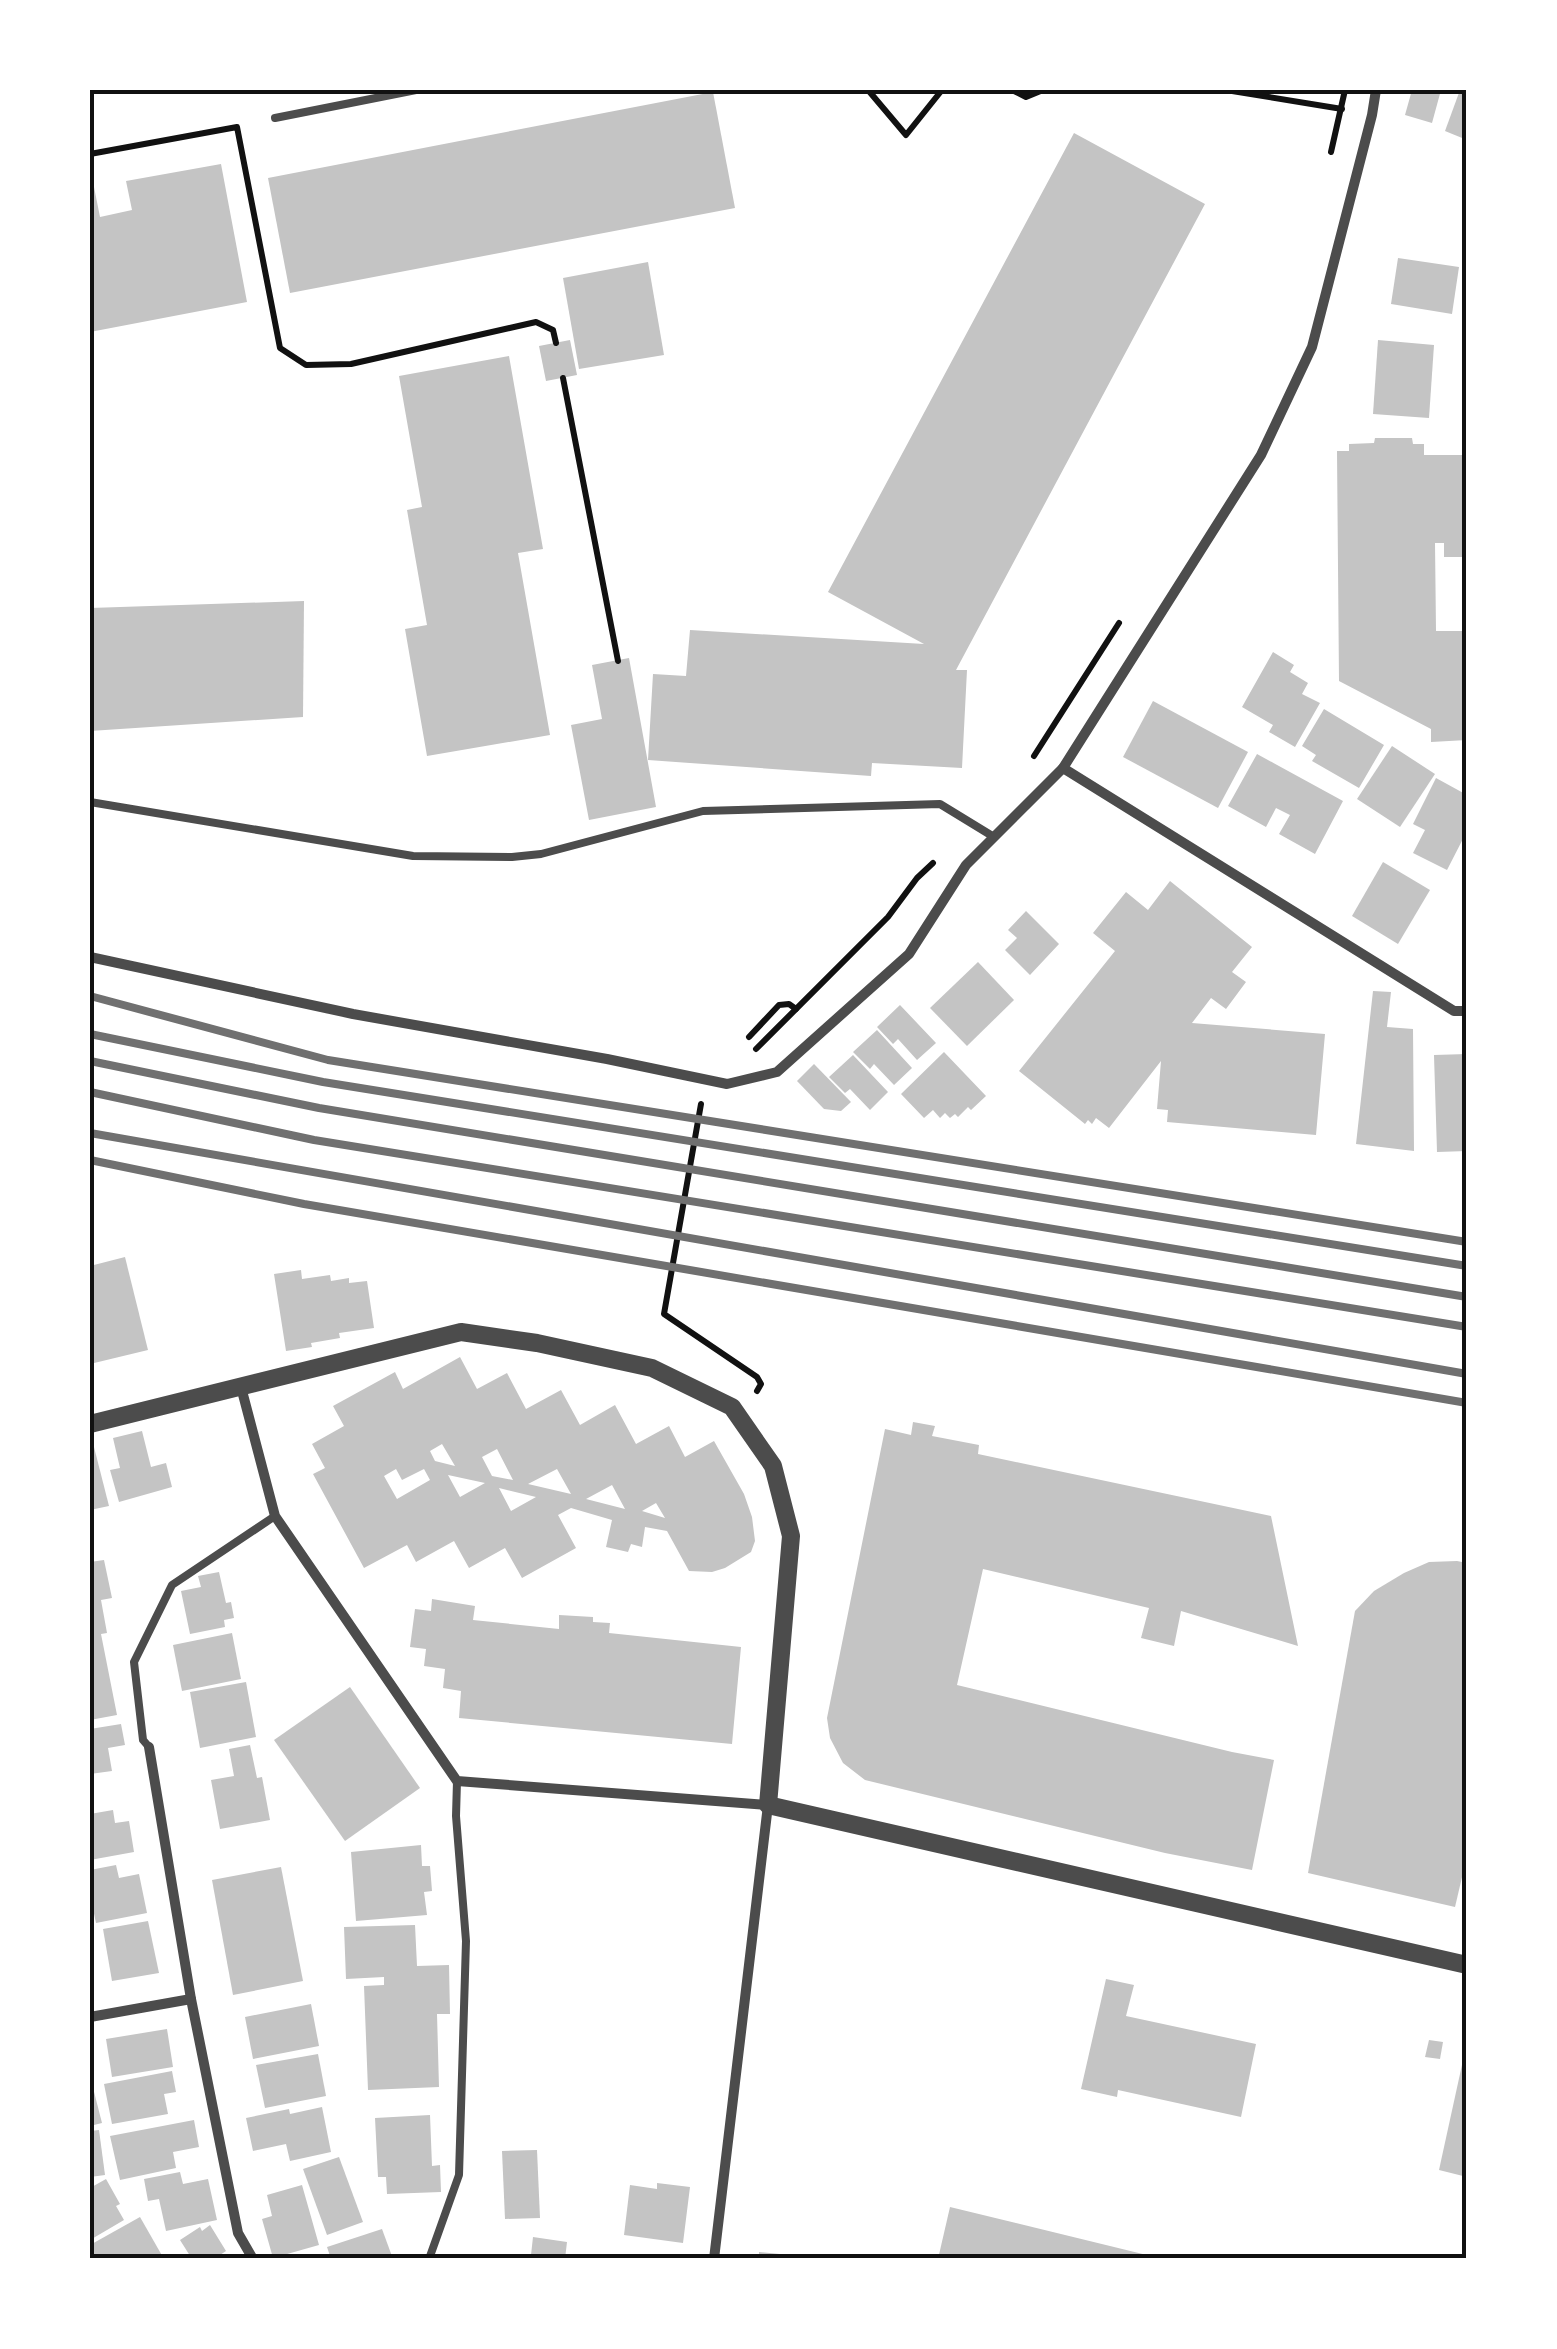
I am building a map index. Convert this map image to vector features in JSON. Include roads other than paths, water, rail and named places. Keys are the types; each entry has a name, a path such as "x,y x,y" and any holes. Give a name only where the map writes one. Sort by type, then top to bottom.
{"street":[{"path":"90,957 353,1014 728,1084 777,1072 909,954 966,865 1063,768 1260,454 1312,348 1376,90"},
{"path":"1063,768 1454,1011 1467,1011"},
{"path":"90,1424 461,1332 537,1342 652,1368 732,1408 773,1466 791,1536 778,1715 714,2259"},
{"path":"241,1387 275,1516 457,1781 768,1804 1467,1965"},
{"path":"148,1747 191,1999 238,2233 253,2259"},
{"path":"90,2018 191,1999"}],"lane":[{"path":"275,118 416,90"},
{"path":"90,802 413,856 541,854 703,811 723,810 940,804 994,838"},
{"path":"148,1747 143,1740 134,1662 172,1585 275,1516"},
{"path":"429,2259 459,2175 466,1941 457,1781"}],"railway":[{"path":"90,996 328,1060 1467,1242"},
{"path":"90,1034 323,1082 1467,1266"},
{"path":"90,1061 319,1108 1467,1297"},
{"path":"90,1092 314,1140 1467,1327"},
{"path":"90,1133 1467,1374"},
{"path":"90,1160 304,1204 1467,1403"}]}
